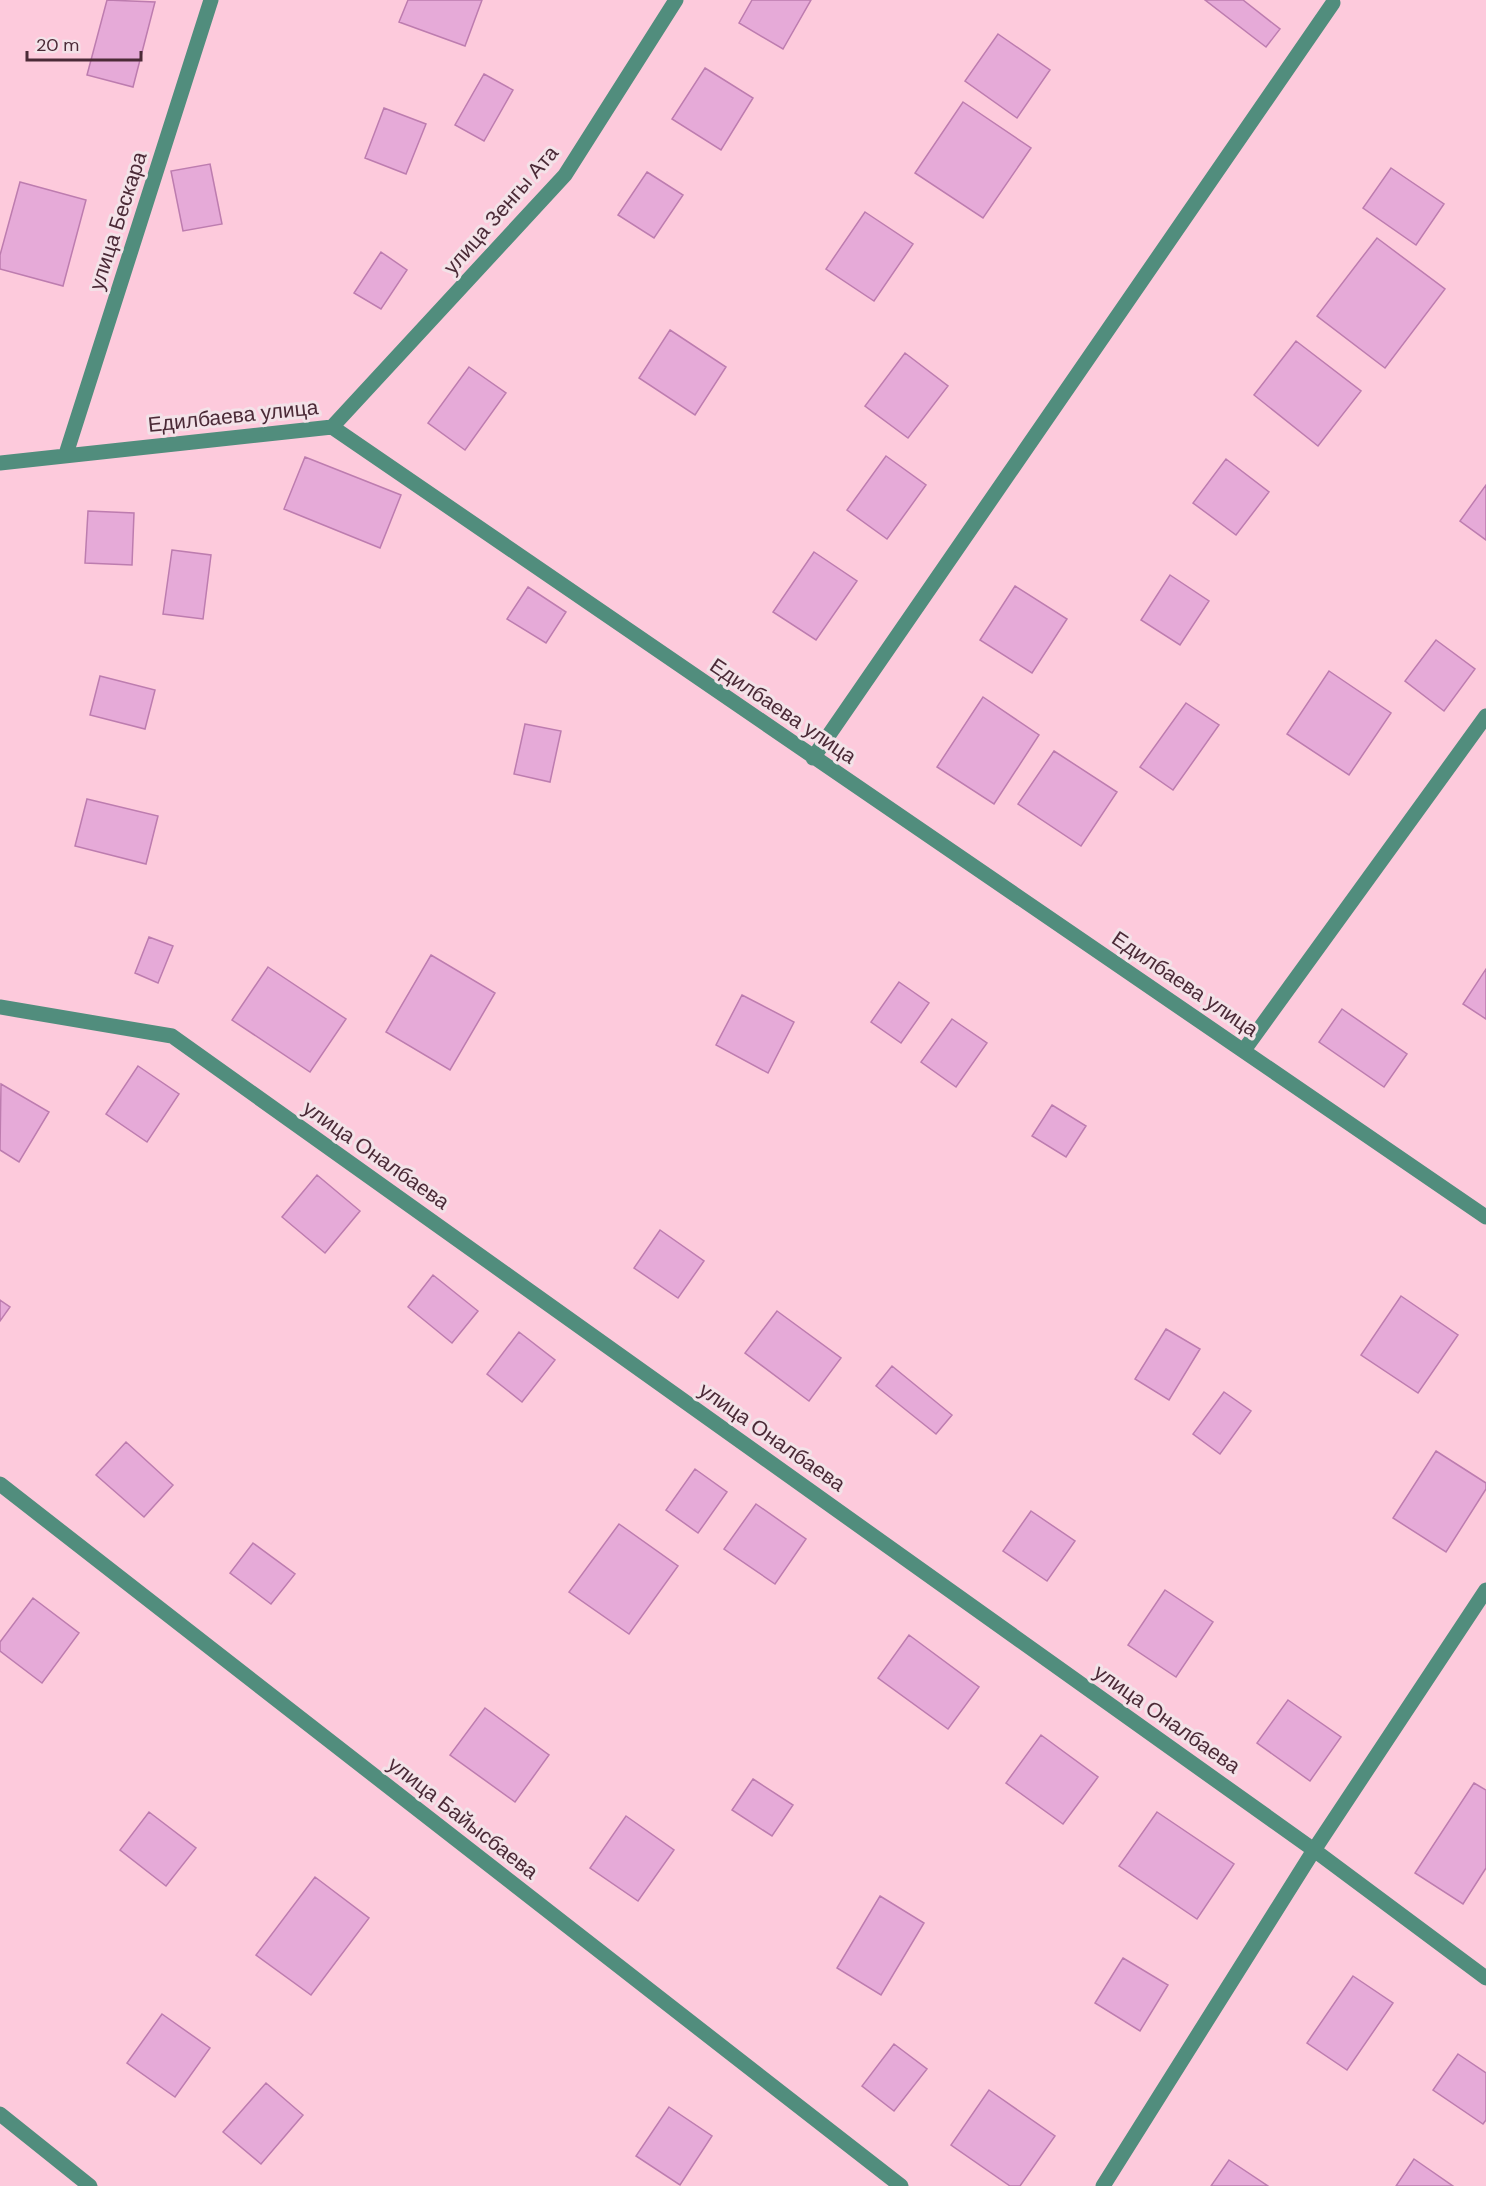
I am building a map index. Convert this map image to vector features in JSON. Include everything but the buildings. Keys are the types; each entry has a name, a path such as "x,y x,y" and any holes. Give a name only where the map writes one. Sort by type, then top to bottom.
{"street":[{"name":"улица Бескара","path":"66,454 211,0"},
{"name":"улица Зенгы Ата","path":"332,427 565,175 676,0"},
{"path":"813,758 1333,3"},
{"name":"Едилбаева улица","path":"0,463 66,454 332,427 1486,1217"},
{"path":"1244,1050 1486,716"},
{"name":"улица Оналбаева","path":"0,1007 172,1036 1314,1850 1486,1978"},
{"name":"улица Байысбаева","path":"0,1484 901,2186"},
{"path":"1103,2186 1314,1850 1486,1590"},
{"path":"0,2114 90,2186"}]}
